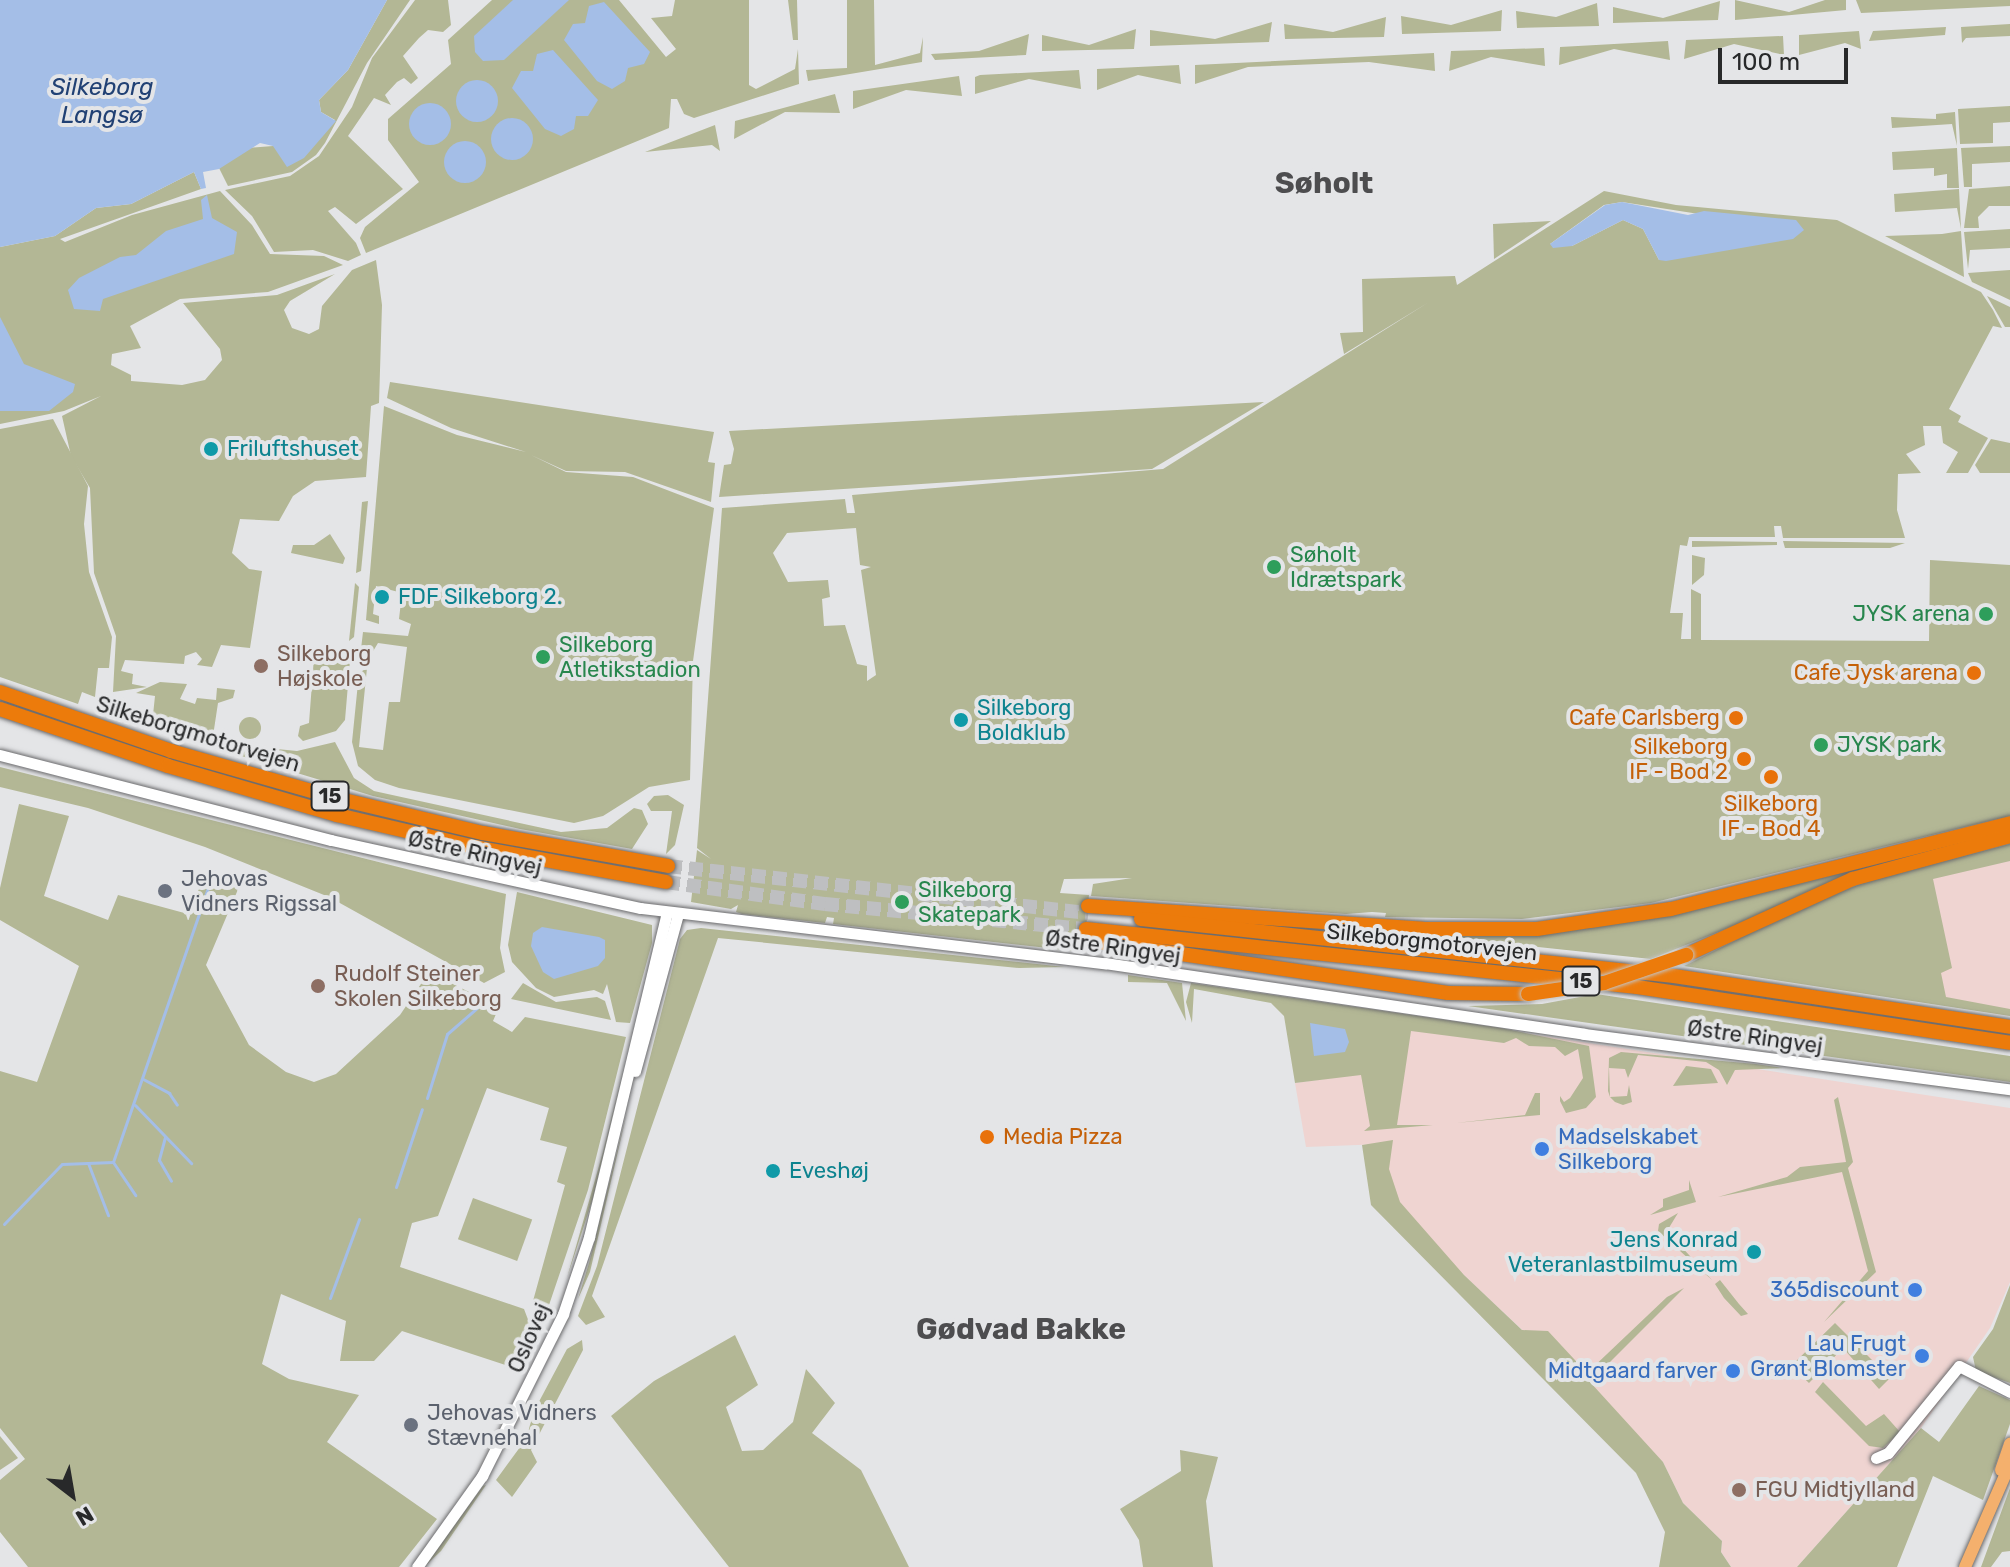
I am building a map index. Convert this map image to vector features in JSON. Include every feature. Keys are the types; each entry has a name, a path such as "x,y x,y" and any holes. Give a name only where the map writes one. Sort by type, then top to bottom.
{"highway":[{"name":"Silkeborgmotorvejen","path":"0,692 171,751 340,799 667,874 479,848 337,815 195,775 0,709"},
{"name":"Silkeborgmotorvejen","path":"2010,823 1671,909 1537,929 1423,929 1088,910 1674,976 2010,1027"},
{"name":"Silkeborgmotorvejen","path":"2010,833 1927,856 1799,900 1686,955 1604,983 1528,994 1438,991 1086,935 1637,987 2010,1043"}],"main road":[{"name":"Østre Ringvej","path":"0,755 331,840 672,913 1105,963 2010,1091"},
{"name":"Oslovej","path":"417,1567 482,1476 558,1329 589,1237 672,913"},
{"path":"1876,1458 1888,1453 1959,1366 2010,1392"},
{"path":"1997,1493 2010,1444"},
{"path":"1965,1567 2010,1464"}],"shaded area":[{"path":"2010,846 2010,1016 1834,987 1823,902"},
{"path":"1362,1008 2010,1108 2010,1282 1990,1328 1921,1428 1797,1567 1731,1567 1721,1552 1722,1541 1683,1503 1663,1462 1389,1205 1383,1144 1306,1147 1295,1083 1361,1074"}],"green space":[{"path":"387,0 410,0 367,63 316,155 292,172 228,186 219,168 248,148 273,146 335,120 321,112 319,100 348,70"},
{"path":"415,0 448,0 451,25 443,32 428,30 419,38 403,56 418,78 411,84 404,78 397,82 385,95 391,105 374,98 348,136 403,189 356,224 335,207 328,211 356,243 361,255 348,261 313,250 274,252 252,216 225,190 290,176 319,156 352,107 372,58"},
{"path":"492,0 619,0 666,57 676,49 651,18 672,16 675,0 749,0 749,85 756,89 795,69 798,49 799,84 694,118 684,114 677,99 671,99 669,128 366,253 360,238 365,227 419,182 388,140 388,119 451,64 448,40"},
{"path":"788,0 797,0 798,40 793,40"},
{"path":"847,0 874,0 875,65 920,53 923,37 922,62 808,81 806,70 847,68"},
{"path":"1735,0 1789,12 1825,0 1846,0 1846,10 1735,20"},
{"path":"1856,0 2010,0 2010,6 1861,13"},
{"path":"1720,1 1718,20 1613,23 1613,7 1663,18"},
{"path":"1597,3 1599,26 1517,28 1516,11 1556,17"},
{"path":"1502,10 1501,31 1402,34 1401,16 1451,25"},
{"path":"1386,17 1384,37 1285,39 1284,24 1333,32"},
{"path":"1272,22 1269,42 1150,46 1150,30 1215,39"},
{"path":"2010,24 2010,36 1966,38 1962,43 1961,27"},
{"path":"1946,27 1945,35 1869,41 1873,31"},
{"path":"1136,29 1134,49 1042,51 1042,35 1089,45"},
{"path":"1859,31 1861,49 1845,43 1799,55 1799,35"},
{"path":"1029,34 1026,55 935,60 931,54 979,51"},
{"path":"1783,36 1784,55 1734,44 1684,59 1686,40"},
{"path":"1668,41 1670,60 1614,49 1559,65 1560,47"},
{"path":"1544,48 1545,66 1491,57 1449,71 1451,51"},
{"path":"1434,53 1435,71 1369,62 1248,67 1195,84 1195,65"},
{"path":"1179,65 1181,84 1138,75 1097,90 1097,69"},
{"path":"1079,70 1081,89 1029,79 975,94 975,77 980,75"},
{"path":"959,76 962,96 906,90 853,109 853,91"},
{"path":"835,94 840,113 785,112 734,139 735,121"},
{"path":"2010,106 2010,122 1993,123 1993,143 1960,144 1958,109"},
{"path":"1955,112 1957,146 1952,124 1892,128 1891,117 1936,119 1936,114"},
{"path":"715,125 720,151 712,145 645,152"},
{"path":"2010,146 2010,162 1972,164 1972,187 1964,187 1961,148"},
{"path":"1957,148 1959,188 1947,188 1947,174 1934,176 1934,168 1893,170 1892,152"},
{"path":"194,172 201,189 60,239 65,242 132,215 220,191 252,225 270,254 324,256 343,265 268,292 180,299 130,326 141,348 112,354 111,365 131,375 131,381 182,385 205,380 222,360 220,349 183,303 277,295 335,274 290,301 284,310 292,328 309,334 319,329 322,306 352,270 376,260 382,305 379,403 371,406 366,477 315,481 293,496 279,521 240,519 232,553 249,569 262,571 250,648 221,645 212,667 197,665 202,659 196,652 185,656 184,664 125,660 121,671 133,674 132,684 147,687 113,692 116,636 94,573 90,488 71,456 62,416 101,396 64,411 0,424 0,247 55,236 96,208 131,204"},
{"path":"2010,186 2010,206 1989,206 1978,217 1979,228 1964,228 1969,189"},
{"path":"1959,189 1961,229 1957,208 1895,212 1894,194"},
{"name":"Søholt Idrætspark","path":"1604,191 1676,205 1837,220 1981,292 2002,328 1993,326 1949,409 1961,416 1958,422 1988,438 1968,473 1946,473 1958,452 1943,443 1941,426 1923,426 1925,445 1906,454 1921,473 1898,474 1897,510 1905,538 1783,538 1781,526 1774,526 1775,537 1689,537 1687,546 1680,545 1670,613 1683,613 1681,639 1691,639 1691,589 1701,594 1701,640 1929,641 1930,560 2010,565 2010,816 1651,903 1522,919 1385,917 1386,913 1346,914 1091,896 1093,884 1132,878 1064,879 1060,893 1089,895 1084,952 833,924 834,918 827,917 825,923 742,914 736,912 738,905 731,909 691,902 697,850 711,859 697,848 722,508 845,499 847,513 855,513 852,495 1163,469 1429,302 1344,354 1340,333 1363,332 1362,279 1455,276 1457,285","holes":["1622,202 1699,214 1659,260 1643,229 1623,220 1572,246 1550,244 1604,205","856,528 860,565 871,567 861,570 876,675 867,681 867,666 857,664 845,625 824,626 822,599 830,597 828,580 788,582 773,553 787,533"]},
{"path":"1551,221 1494,259 1493,224"},
{"path":"2010,229 2010,248 1970,250 1968,269 1964,232"},
{"path":"1961,231 1964,277 1885,236 1942,234"},
{"path":"2010,270 2010,300 1972,282 1968,273"},
{"path":"1987,296 2010,307 2010,327 2005,327"},
{"path":"390,382 714,432 708,462 715,463 711,502 625,472 566,471 531,455 566,472 633,477 714,508 693,661 690,780 649,787 603,816 574,823 399,788 375,780 358,766 352,742 359,673 367,668 359,747 383,750 389,702 400,702 407,647 378,643 369,658 361,649 363,632 408,636 411,624 399,619 402,593 376,586 373,614 379,616 379,624 366,620 384,406 457,435 526,452 451,428 387,398"},
{"path":"1264,402 1152,469 719,497 724,465 731,464 734,449 729,431"},
{"path":"53,419 88,486 84,524 89,572 112,637 109,668 98,668 95,697 82,692 78,704 0,677 0,429"},
{"path":"1991,439 2010,443 2010,473 1980,473 1975,465"},
{"path":"368,501 361,571 356,573 362,502"},
{"path":"330,534 345,558 343,564 291,553 293,545 314,545"},
{"path":"1692,541 1777,542 1777,545 1692,547"},
{"path":"1783,541 1905,543 1890,548 1785,548"},
{"path":"1692,555 1705,558 1704,575 1692,585"},
{"path":"355,583 359,587 354,637 349,641"},
{"path":"314,657 350,661 345,720 336,731 303,741 298,736 300,726 309,723"},
{"path":"160,682 187,684 180,699 195,704 197,698 216,700 217,688 235,690 233,698 218,703 213,736 143,719 153,715 155,696 136,693"},
{"path":"250,717 258,720 261,728 258,736 250,739 242,736 239,728 242,720"},
{"path":"145,727 195,741 297,751 335,742 354,778 374,791 561,832 607,828 634,808 642,810 648,824 632,849 520,829 373,796"},
{"path":"0,767 506,894 500,948 505,972 484,983 329,897 205,847 88,808 0,787"},
{"path":"668,795 684,805 675,845 666,854 672,811 651,811 647,804 654,796"},
{"path":"19,804 69,816 44,896 108,920 118,895 188,914 206,873 239,887 206,965 249,1045 286,1072 314,1082 336,1074 400,1015 429,972 499,1007 493,1021 512,1032 525,1017 626,1037 588,1190 548,1308 533,1301 565,1185 557,1182 567,1147 540,1140 549,1108 487,1088 438,1216 412,1223 400,1267 524,1309 535,1338 518,1369 402,1331 374,1361 340,1361 346,1321 281,1294 262,1364 289,1379 359,1395 327,1442 437,1519 399,1567 28,1567 0,1532 0,1480 25,1459 0,1428 0,1071 37,1082 79,966 0,920 0,888"},
{"path":"2010,844 2010,861 1933,879 1952,968 1941,973 1946,997 2010,1009 2010,1016 1684,966 1806,905 1871,880"},
{"path":"1915,853 1651,959 1425,935 1511,935"},
{"path":"517,892 652,925 652,943 630,1023 616,1022 607,984 603,994 594,990 554,997 536,988 512,962 508,945"},
{"path":"701,928 1065,967 1019,968 718,938 592,1296 605,1317 586,1325 578,1316 597,1266 680,939 687,930"},
{"path":"1128,975 1182,983 1186,1021 1167,983 1128,982"},
{"path":"523,983 556,1002 597,997 605,1001 611,1020 511,999"},
{"path":"1191,983 1501,1028 1589,1046 1596,1097 1586,1108 1566,1113 1560,1101 1560,1096 1564,1102 1570,1098 1583,1078 1578,1049 1565,1056 1555,1047 1529,1046 1516,1038 1504,1043 1411,1031 1397,1125 1433,1125 1364,1131 1370,1126 1361,1075 1295,1083 1284,1016 1271,1003 1194,989 1192,1023 1186,1002"},
{"path":"1596,994 2010,1056 2010,1082 1468,1006 1542,1004"},
{"path":"1621,1052 1783,1068 1735,1070 1727,1085 1719,1070 1706,1062 1638,1055 1628,1078 1625,1069 1609,1068 1610,1097 1608,1091 1609,1058"},
{"path":"1686,1066 1711,1069 1718,1083 1673,1086"},
{"path":"624,1067 593,1198 567,1278 603,1152"},
{"path":"1629,1085 1632,1102 1623,1105 1610,1097 1627,1096"},
{"path":"1535,1093 1540,1093 1540,1115 1456,1123 1525,1115"},
{"path":"1838,1097 1853,1162 1848,1168 1876,1272 1824,1322 1868,1271 1842,1172 1718,1197 1787,1177 1800,1167 1846,1162 1834,1100"},
{"path":"627,1112 590,1272 578,1299 589,1263"},
{"path":"1393,1140 1389,1169 1400,1202 1464,1275 1522,1330 1548,1331 1587,1373 1667,1297 1684,1288 1590,1382 1663,1462 1683,1503 1722,1541 1721,1552 1731,1567 1659,1567 1665,1532 1636,1473 1371,1205 1362,1145"},
{"path":"1689,1180 1696,1202 1650,1215 1663,1207 1663,1199 1689,1190"},
{"path":"473,1198 532,1220 517,1261 458,1239"},
{"path":"1678,1213 1667,1231 1712,1280 1658,1231 1659,1224"},
{"path":"1720,1280 1748,1314 1741,1316 1724,1298 1715,1284"},
{"path":"2010,1285 2010,1383 1976,1371 1973,1357 1993,1329"},
{"path":"1835,1323 1890,1378 1879,1389 1843,1348 1809,1383 1791,1366"},
{"path":"735,1335 758,1385 726,1407 742,1451 763,1450 793,1422 806,1369 835,1403 812,1433 861,1470 909,1567 729,1567 611,1416 654,1381"},
{"path":"582,1340 583,1350 531,1450 537,1462 512,1497 496,1480 526,1439 534,1411 567,1349"},
{"path":"1823,1382 1866,1426 1884,1414 1900,1432 1883,1448 1869,1446 1815,1392"},
{"path":"1979,1386 2010,1400 2010,1424 1983,1500 1933,1476 1897,1567 1797,1567 1921,1428 1939,1442"},
{"path":"0,1436 18,1458 0,1470"},
{"path":"1180,1450 1218,1457 1206,1501 1213,1567 1143,1567 1139,1540 1120,1509 1181,1471"},
{"path":"486,1485 441,1551 424,1567 483,1486"},
{"path":"2010,1488 2010,1551 2002,1552 1991,1567 1981,1567"}],"water":[{"name":"Silkeborg Langsø","path":"0,0 387,0 348,70 319,100 321,112 336,121 304,158 287,167 273,146 260,143 219,169 203,172 206,188 201,189 194,172 131,204 96,208 55,236 0,247"},
{"path":"513,0 569,0 504,60 483,61 475,52 474,36"},
{"path":"604,2 650,52 644,64 628,68 625,81 612,89 597,81 564,40 573,24 585,23 589,6"},
{"path":"553,50 598,100 588,116 576,116 574,129 561,136 545,129 512,88 521,71 533,71 537,54"},
{"path":"477,80 492,86 498,101 492,116 477,122 462,116 456,101 462,86"},
{"path":"430,103 445,109 451,124 445,139 430,145 415,139 409,124 415,109"},
{"path":"512,118 527,124 533,139 527,154 512,160 497,154 491,139 497,124"},
{"path":"465,141 480,147 486,162 480,177 465,183 450,177 444,162 450,147"},
{"path":"207,195 212,218 237,232 234,254 103,299 100,311 74,309 68,290 79,278 120,257 136,255 166,231 203,219 201,200"},
{"path":"1622,202 1688,215 1704,211 1796,220 1804,230 1793,239 1666,261 1659,260 1643,229 1623,220 1572,246 1553,248 1550,244 1605,205"},
{"path":"0,317 24,364 75,384 73,392 49,411 0,411"},
{"path":"542,927 599,937 605,940 605,958 598,966 554,979 543,972 531,946 533,933"},
{"path":"1310,1023 1345,1029 1349,1042 1345,1052 1314,1056"}],"waterway":[{"path":"4,1224 62,1164 113,1162 214,871"},
{"path":"427,1098 447,1034 478,1007"},
{"path":"143,1079 169,1093 177,1105"},
{"path":"135,1105 191,1163"},
{"path":"396,1187 422,1109"},
{"path":"165,1137 159,1160 171,1181"},
{"path":"113,1162 135,1195"},
{"path":"88,1163 108,1215"},
{"path":"330,1298 359,1219"}],"tunnel":[{"path":"668,866 1088,913"},
{"path":"666,882 825,904 1086,929"}],"place":[{"name":"Friluftshuset","path":"211,449"},
{"name":"Søholt Idrætspark","path":"1274,567"},
{"name":"FDF Silkeborg 2.","path":"382,597"},
{"name":"JYSK arena","path":"1986,614"},
{"name":"Silkeborg Atletikstadion","path":"543,657"},
{"name":"Silkeborg Højskole","path":"261,666"},
{"name":"Cafe Jysk arena","path":"1974,673"},
{"name":"Cafe Carlsberg","path":"1736,718"},
{"name":"Silkeborg Boldklub","path":"961,720"},
{"name":"JYSK park","path":"1821,745"},
{"name":"Silkeborg IF - Bod 2","path":"1744,759"},
{"name":"Silkeborg IF - Bod 4","path":"1771,777"},
{"name":"Jehovas Vidners Rigssal","path":"165,891"},
{"name":"Silkeborg Skatepark","path":"902,902"},
{"name":"Rudolf Steiner Skolen Silkeborg","path":"318,986"},
{"name":"Media Pizza","path":"987,1137"},
{"name":"Madselskabet Silkeborg","path":"1542,1149"},
{"name":"Eveshøj","path":"773,1171"},
{"name":"Jens Konrad Veteranlastbilmuseum","path":"1754,1252"},
{"name":"365discount","path":"1915,1290"},
{"name":"Lau Frugt Grønt Blomster","path":"1922,1356"},
{"name":"Midtgaard farver","path":"1733,1371"},
{"name":"Jehovas Vidners Stævnehal","path":"411,1425"},
{"name":"FGU Midtjylland","path":"1739,1490"}],"district":[{"name":"Søholt","path":"1324,183"},
{"name":"Gødvad Bakke","path":"1021,1329"}]}
